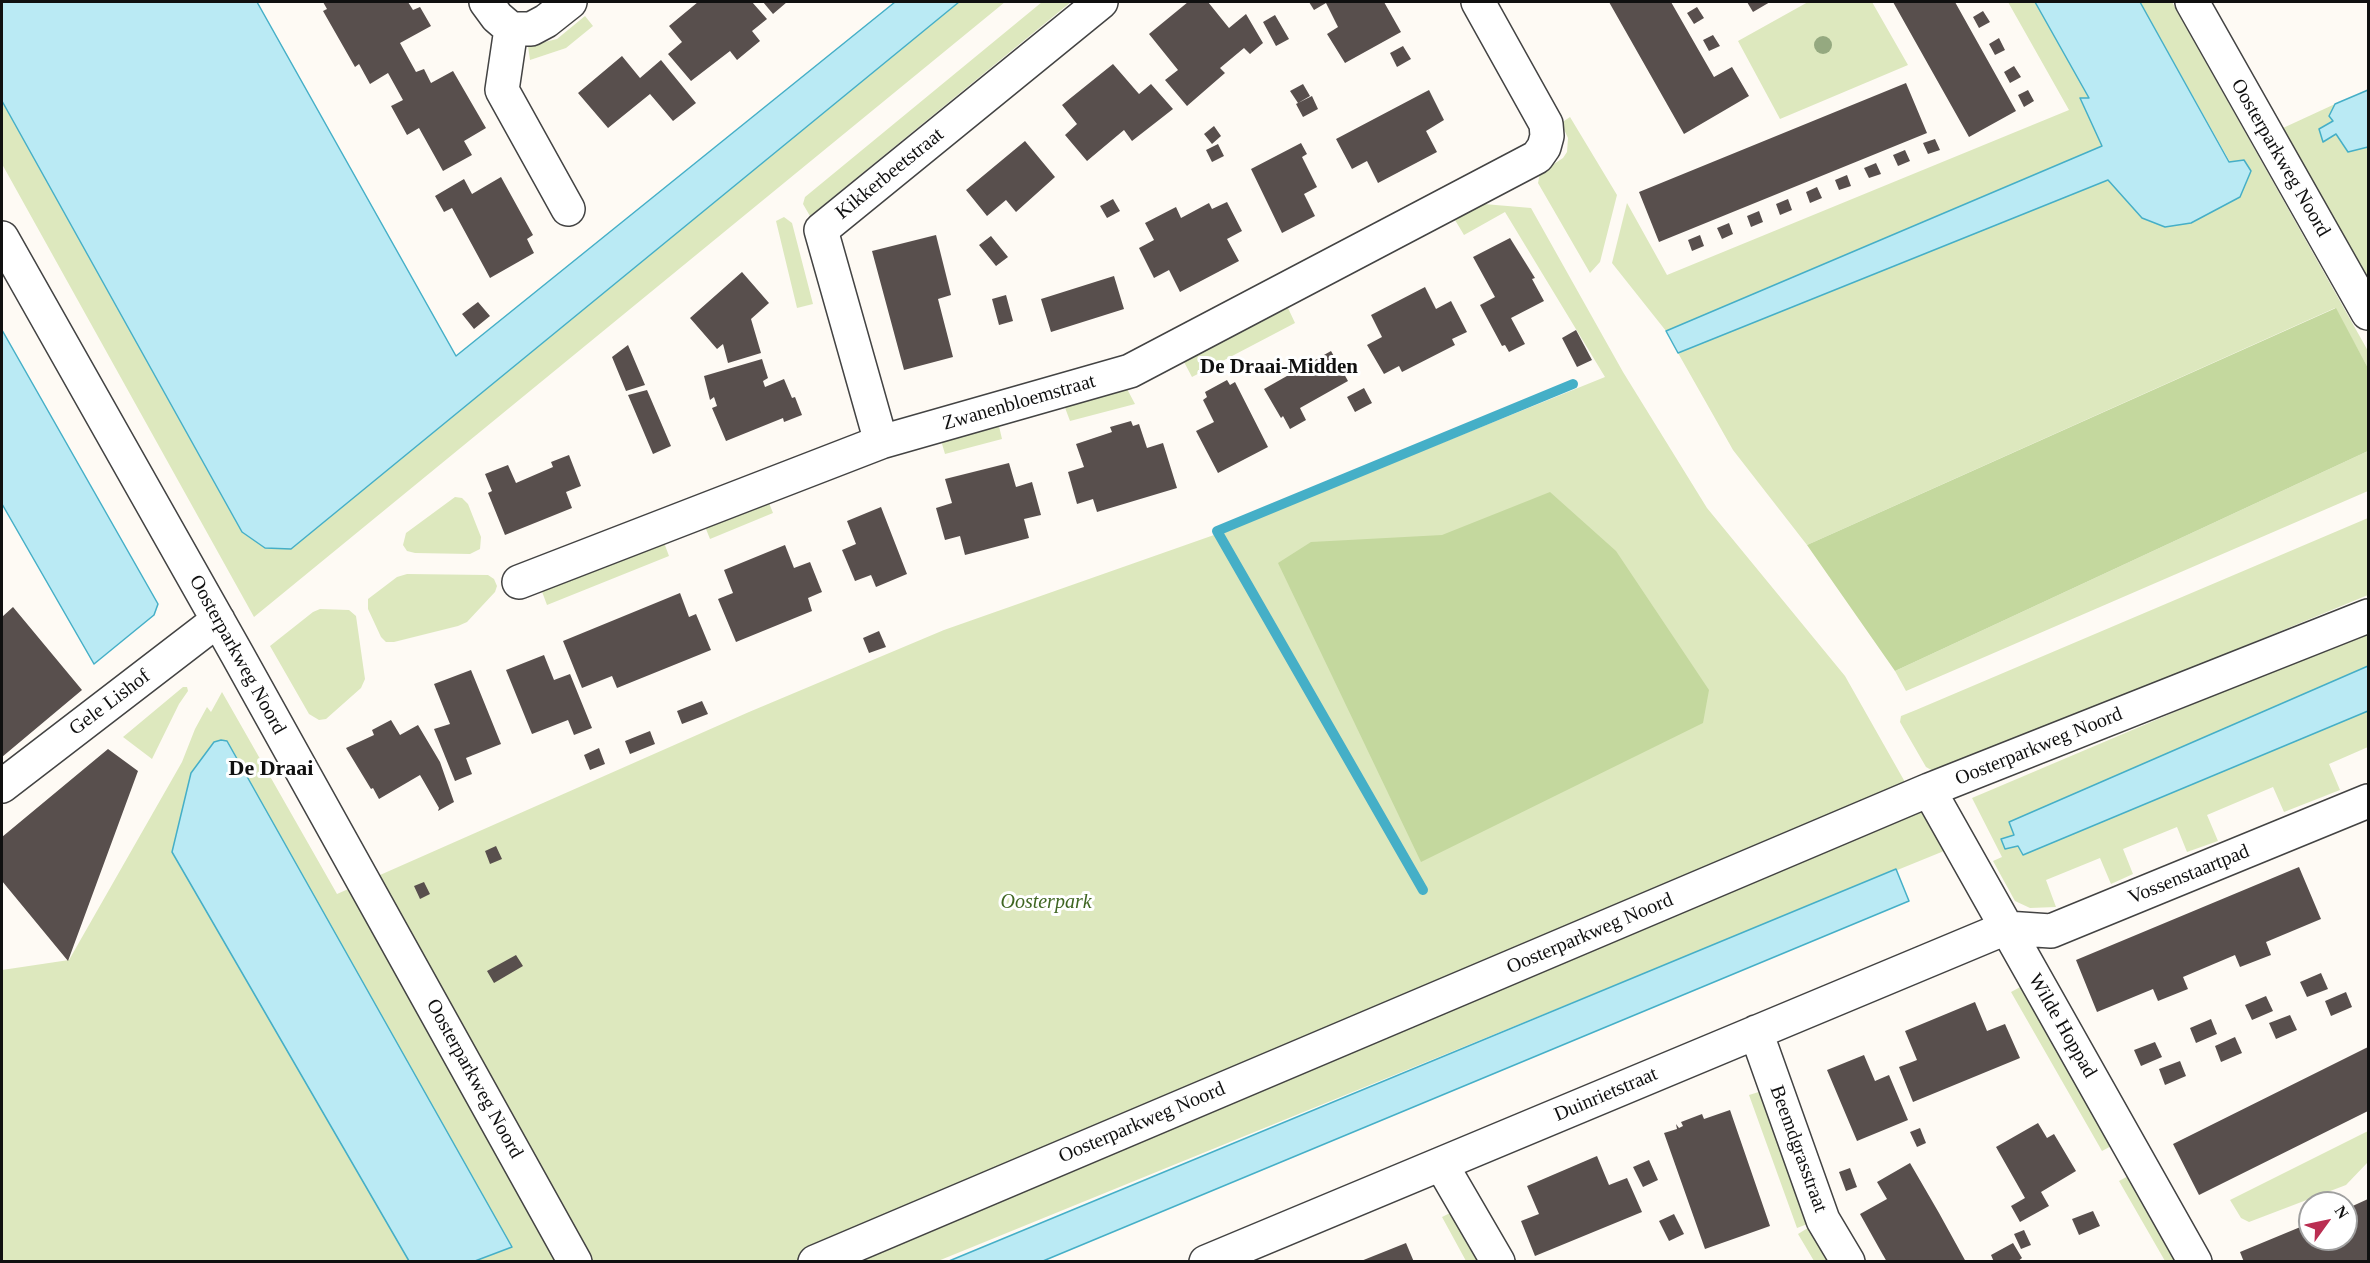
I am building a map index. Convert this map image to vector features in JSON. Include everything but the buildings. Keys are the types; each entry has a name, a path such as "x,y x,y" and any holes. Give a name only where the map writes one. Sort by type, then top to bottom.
{"street":[{"path":"486,2 496,17 511,29 531,29 546,21 570,2"},
{"name":"Kikkerbeetstraat","path":"881,442 821,230 1101,2"},
{"name":"Zwanenbloemstraat","path":"519,582 881,442 1130,371 1537,157 1544,147 1547,136 1546,124 1478,2"},
{"name":"Oosterparkweg Noord","path":"2192,2 2368,313"},
{"path":"511,29 502,90 568,209"},
{"name":"Oosterparkweg Noord","path":"2,238 218,620 575,1262"},
{"name":"Oosterparkweg Noord","path":"815,1262 870,1250 1929,790 2368,616"},
{"name":"Gele Lishof","path":"2,786 218,620"},
{"name":"Wilde Hoppad","path":"1929,790 2195,1262"},
{"name":"Vossenstaartpad","path":"2006,928 2050,931 2368,801"},
{"name":"Duinrietstraat","path":"1206,1262 2006,928"},
{"name":"Beemdgrasstraat","path":"1756,1032 1823,1220 1848,1262"},
{"path":"1441,1164 1498,1262"}],"green space":[{"path":"959,2 1005,2 254,617 2,164 2,101 242,532 291,548"},
{"path":"1042,2 1071,2 810,216 803,204 805,197"},
{"path":"1808,2 1872,2 1908,65 1780,119 1738,41"},
{"path":"2008,2 2035,2 2089,98 2080,99 2103,146 1666,331 1612,263 1627,203 1667,275 2069,110"},
{"path":"2140,2 2172,2 2368,351 2368,368 2335,308 1807,545 1733,450 1678,353 2108,180 2142,218 2240,197 2242,191 2230,162"},
{"path":"585,16 593,26 566,48 530,60 528,46 557,39"},
{"path":"2335,104 2329,116 2333,121 2324,141 2336,134 2348,151 2368,147 2368,279 2283,128"},
{"path":"1570,117 1617,195 1600,262 1590,273 1538,183 1540,173 1563,158 1567,152 1568,138 1561,123"},
{"name":"Oosterpark","path":"1484,204 1531,208 1623,372 1707,508 1845,676 1944,851 938,1261 2,1261 2,970 69,960 182,762 195,729 207,707 211,712 222,692 337,894 749,712 944,630 1214,535 1605,377 1505,212 1464,235 1455,220"},
{"path":"784,217 792,223 813,304 797,308 776,221"},
{"path":"1288,308 1295,323 1192,377 1184,362"},
{"path":"2336,308 2368,368 2368,451 1895,671 1807,545"},
{"path":"1126,387 1135,404 1070,421 1064,405 1089,400"},
{"path":"998,422 1002,439 945,454 940,437"},
{"path":"2368,451 2368,491 1906,691 1895,671"},
{"path":"1550,492 1616,551 1709,690 1703,723 1421,862 1278,563 1311,542 1442,535"},
{"path":"455,497 462,498 468,504 481,537 480,549 470,554 407,551 403,545 406,533"},
{"path":"767,498 773,513 710,539 704,524"},
{"path":"2368,518 2368,595 1942,771 1933,771 1926,767 1900,722 1901,716"},
{"path":"663,540 669,556 547,605 541,589"},
{"path":"407,574 488,575 494,579 497,586 495,592 467,622 394,642 386,642 381,637 368,609 368,599 397,577"},
{"path":"320,609 349,610 356,616 365,679 361,688 326,719 319,720 309,714 270,646"},
{"path":"2368,630 2368,666 2009,822 2014,835 2001,839 2018,846 2023,855 2368,711 2368,747 2329,764 2340,790 2284,812 2273,787 2207,815 2218,841 2187,852 2177,827 2123,849 2133,874 2111,884 2100,858 2046,880 2056,907 2030,908 2015,901 1993,861 2002,857 1972,798"},
{"path":"183,687 187,687 188,691 179,704 152,759 123,737"},
{"path":"2024,985 2115,1144 2102,1151 2011,992"},
{"path":"1762,1091 1810,1223 1797,1228 1749,1095"},
{"path":"2368,1131 2368,1162 2346,1185 2330,1191 2298,1191 2298,1203 2249,1222 2241,1218 2230,1200"},
{"path":"2132,1174 2181,1261 2165,1261 2119,1181"},
{"path":"1456,1210 1485,1261 1466,1261 1442,1217"},
{"path":"1811,1226 1832,1261 1814,1261 1798,1234"}],"water":[{"path":"2,2 257,2 456,356 895,2 959,2 291,549 265,548 242,532 2,101"},
{"path":"2035,2 2140,2 2229,162 2244,160 2251,171 2240,197 2191,223 2165,227 2142,218 2108,180 1678,353 1666,331 2102,146 2080,98 2089,98"},
{"path":"2368,90 2368,147 2348,152 2336,134 2323,142 2319,129 2333,121 2329,116 2335,104"},
{"path":"2,330 158,604 154,615 94,664 2,504"},
{"path":"2368,666 2368,711 2023,855 2018,846 2005,849 2001,839 2014,835 2009,822"},
{"path":"227,741 512,1247 475,1261 409,1261 172,852 191,773 214,742"},
{"path":"1896,869 1909,901 1043,1261 949,1261"}],"waterway":[{"path":"1423,890 1217,531 1573,384"}],"district":[{"name":"De Draai-Midden","path":"1279,368"},
{"name":"De Draai","path":"271,769"}]}
